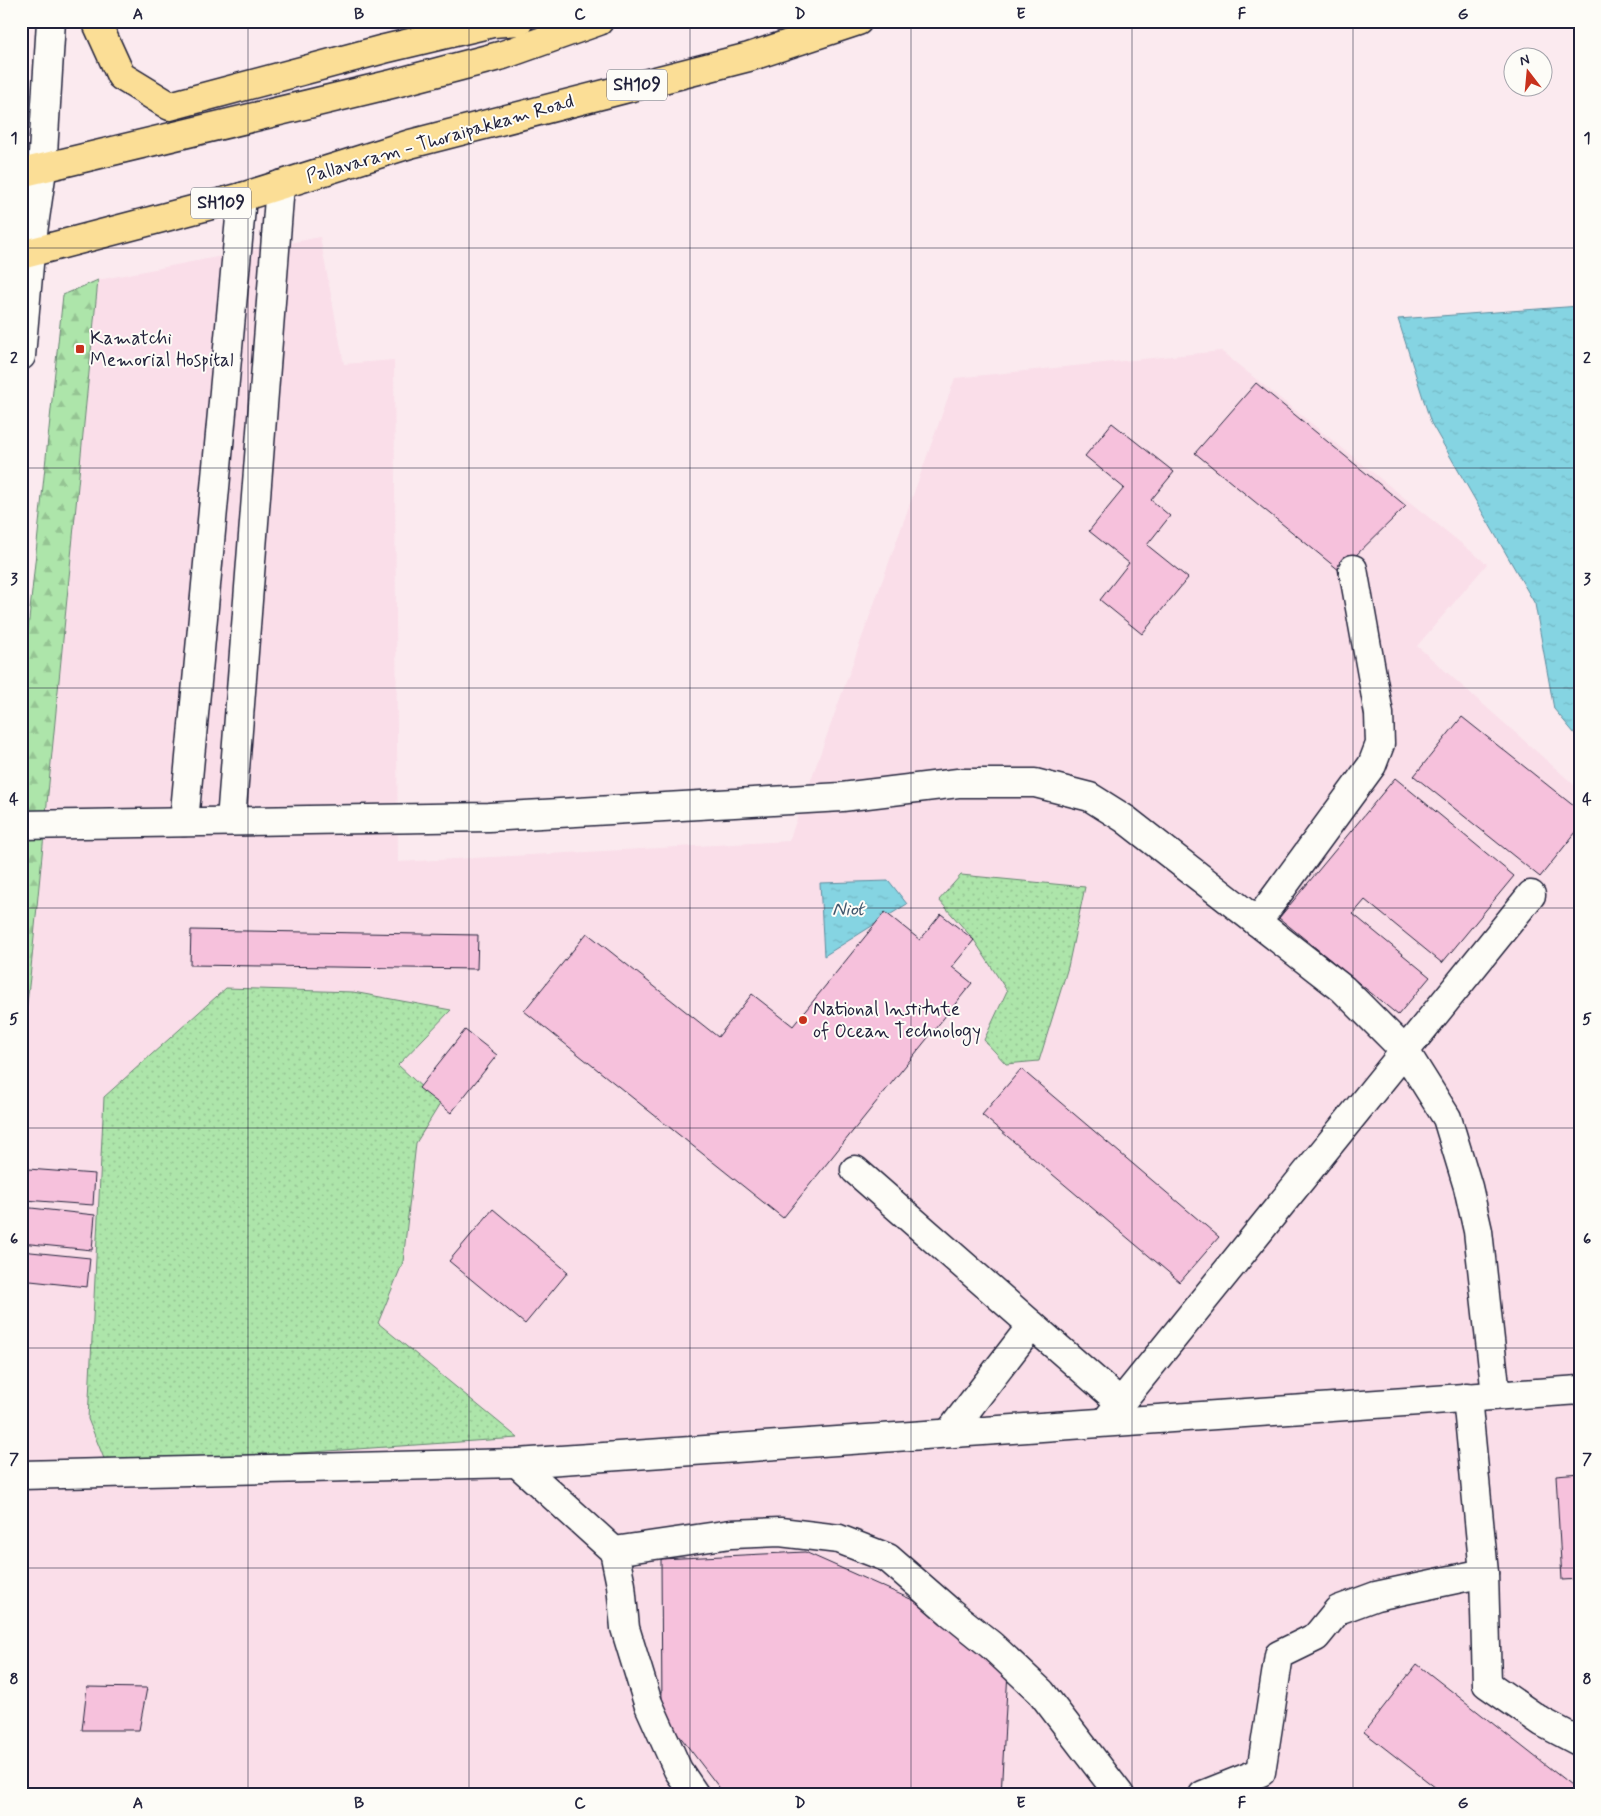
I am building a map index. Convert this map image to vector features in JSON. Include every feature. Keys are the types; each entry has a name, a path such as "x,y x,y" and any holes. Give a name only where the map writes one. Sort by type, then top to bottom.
{"main road":[{"path":"96,21 121,76 170,106 384,49 506,22"},
{"path":"32,172 503,55 599,21"},
{"name":"Pallavaram - Thoraipakkam Road","path":"26,254 242,197 410,144 524,113 749,57 812,38 858,21"}],"street":[{"path":"21,356 32,172 51,21"},
{"path":"231,821 280,185"},
{"path":"184,822 242,197"},
{"path":"1257,922 1372,765 1380,744 1379,714 1353,568"},
{"path":"21,825 489,817 842,797 958,783 1035,783 1090,797 1124,819 1343,989 1404,1051 1447,1118 1468,1186 1478,1231 1496,1395"},
{"path":"1113,1413 1531,895"},
{"path":"856,1170 1032,1325 1113,1413"},
{"path":"949,1433 1032,1325"},
{"path":"21,1475 517,1463 949,1433 1113,1413 1580,1390"},
{"path":"1467,1397 1484,1573 1488,1684 1542,1722 1580,1742"},
{"path":"517,1463 614,1551 621,1585 625,1628 648,1703 678,1770 695,1795"},
{"path":"614,1551 731,1534 780,1532 839,1539 888,1558 1041,1692 1120,1795"},
{"path":"1203,1795 1261,1772 1279,1655 1316,1637 1338,1610 1376,1596 1484,1573"}],"shaded area":[{"name":"National Institute of Ocean Technology","path":"320,237 344,364 394,360 398,862 789,841 955,378 1221,351 1487,564 1417,646 1580,790 1580,1795 21,1795 21,1072 98,280"}],"green space":[{"path":"98,280 21,1058 21,696 63,295"},
{"path":"961,875 1085,887 1068,967 1039,1061 1006,1064 984,1040 1007,991 974,940 939,900"},
{"path":"226,988 353,992 451,1010 398,1065 440,1104 416,1143 403,1262 378,1323 518,1438 107,1466 88,1419 104,1097"}],"water":[{"path":"1580,306 1580,740 1554,709 1535,604 1431,423 1398,319"},
{"name":"Niot","path":"889,881 907,904 824,956 820,883"}],"building":[{"path":"1256,383 1406,506 1340,571 1195,453"},
{"path":"1112,423 1174,472 1151,500 1170,516 1147,545 1188,578 1142,634 1100,600 1129,563 1089,531 1124,488 1085,456"},
{"path":"1462,717 1580,811 1580,827 1540,877 1414,776"},
{"path":"1395,778 1514,876 1442,963 1365,900 1353,914 1430,977 1398,1015 1279,918"},
{"path":"885,912 920,940 941,914 974,940 952,967 972,983 783,1218 524,1011 587,933 718,1037 752,994 793,1026"},
{"path":"191,930 478,935 477,969 190,965"},
{"path":"465,1030 497,1055 451,1113 419,1088"},
{"path":"1021,1069 1219,1237 1180,1282 982,1115"},
{"path":"28,1169 95,1174 93,1205 25,1200"},
{"path":"22,1207 95,1215 92,1250 21,1243"},
{"path":"493,1209 568,1272 525,1324 449,1261"},
{"path":"21,1251 90,1258 87,1287 21,1280"},
{"path":"1580,1473 1580,1579 1562,1580 1556,1475"},
{"path":"805,1552 915,1601 1008,1671 1001,1795 725,1795 662,1713 661,1559"},
{"path":"1417,1664 1580,1792 1580,1795 1445,1795 1364,1732"},
{"path":"87,1687 147,1688 139,1730 82,1730"}],"place":[{"name":"Kamatchi Memorial Hospital","path":"80,349"},
{"name":"National Institute of Ocean Technology","path":"803,1020"}]}
